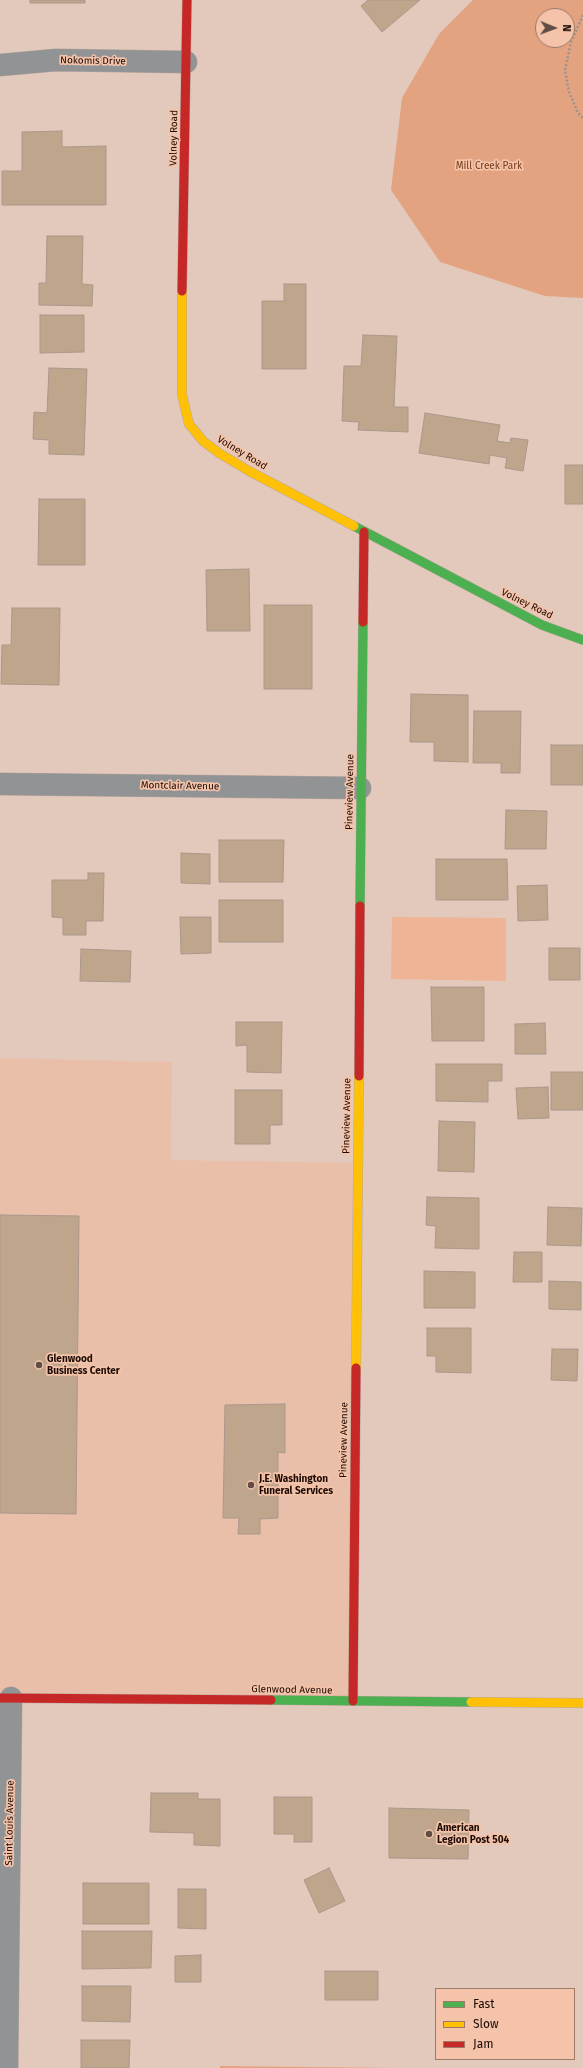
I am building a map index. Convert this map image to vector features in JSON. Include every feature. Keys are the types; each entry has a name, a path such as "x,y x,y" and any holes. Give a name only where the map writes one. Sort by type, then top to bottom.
{"street":[{"name":"Volney Road","path":"187,0 181,365 182,394 189,424 203,441 219,453 364,532 542,625 583,640"},
{"name":"Nokomis Drive","path":"0,65 56,60 186,62"},
{"name":"Pineview Avenue","path":"353,1701 360,788 364,532"},
{"name":"Montclair Avenue","path":"0,784 360,788"},
{"name":"Glenwood Avenue","path":"5,1698 583,1703"},
{"name":"Saint Louis Avenue","path":"5,1698 7,2068"}],"path":[{"path":"583,15 571,42 565,70 569,92 578,113 583,118"}],"shaded area":[{"path":"392,917 506,918 506,981 391,979"},
{"path":"0,1058 172,1062 171,1160 357,1163 353,1701 11,1698 0,1966"}],"green space":[{"name":"Mill Creek Park","path":"473,0 583,0 583,298 545,296 440,262 391,190 402,98 439,34"},
{"path":"220,2066 398,2068 220,2068"}],"building":[{"path":"30,0 85,0 85,3 30,3"},
{"path":"368,0 420,0 382,32 361,6"},
{"path":"62,131 62,147 106,146 106,205 2,205 2,171 22,171 22,132"},
{"path":"47,236 83,236 82,284 93,285 92,306 39,305 39,283 46,283"},
{"path":"284,284 306,284 306,369 262,369 262,301 284,301"},
{"path":"40,315 84,315 84,352 40,353"},
{"path":"363,335 397,336 394,407 408,407 408,432 358,430 359,422 342,421 344,366 361,366"},
{"path":"49,368 87,369 84,455 49,454 49,440 33,439 34,412 47,413"},
{"path":"425,413 500,425 497,441 510,443 511,438 528,440 523,471 505,468 507,458 490,455 489,464 419,453"},
{"path":"565,465 583,465 583,504 565,504"},
{"path":"39,499 85,499 85,565 38,565"},
{"path":"249,569 250,631 207,631 206,570"},
{"path":"264,605 312,605 312,689 264,689"},
{"path":"12,608 60,608 59,685 1,684 2,645 11,645"},
{"path":"411,694 468,695 468,762 434,761 434,742 410,742"},
{"path":"474,711 521,711 520,773 501,773 501,763 473,763"},
{"path":"551,745 583,745 583,785 551,785"},
{"path":"506,810 547,811 546,849 505,849"},
{"path":"219,840 284,840 283,882 219,882"},
{"path":"181,853 210,854 210,884 181,883"},
{"path":"436,859 507,859 508,900 436,900"},
{"path":"88,873 104,873 103,921 86,921 86,935 63,935 63,918 52,917 52,880 88,880"},
{"path":"547,885 548,920 518,921 517,886"},
{"path":"219,900 283,900 283,942 219,942"},
{"path":"180,917 211,917 211,953 181,954"},
{"path":"549,948 580,948 580,980 549,980"},
{"path":"81,949 131,951 130,982 80,981"},
{"path":"431,987 484,987 484,1041 432,1041"},
{"path":"236,1022 282,1022 281,1073 247,1072 247,1045 236,1046"},
{"path":"545,1023 546,1054 515,1054 515,1024"},
{"path":"436,1064 502,1064 502,1081 488,1081 488,1102 436,1101"},
{"path":"551,1072 583,1072 583,1110 551,1110"},
{"path":"548,1087 549,1118 518,1119 516,1088"},
{"path":"235,1090 282,1090 282,1125 270,1125 270,1144 235,1144"},
{"path":"439,1121 475,1122 474,1172 438,1171"},
{"path":"427,1197 479,1198 479,1249 435,1248 436,1226 426,1225"},
{"path":"548,1207 582,1208 581,1246 547,1245"},
{"name":"Glenwood Business Center","path":"0,1215 79,1216 76,1514 0,1513"},
{"path":"514,1252 542,1252 542,1282 513,1282"},
{"path":"424,1271 475,1272 475,1308 424,1308"},
{"path":"549,1281 581,1282 581,1310 549,1309"},
{"path":"427,1328 471,1328 471,1373 436,1372 436,1356 427,1356"},
{"path":"552,1349 578,1349 577,1381 551,1380"},
{"name":"J.E. Washington Funeral Services","path":"285,1404 285,1453 278,1452 278,1518 260,1519 260,1534 238,1534 239,1518 223,1518 225,1405"},
{"path":"151,1793 198,1793 198,1799 220,1799 220,1846 194,1845 194,1833 150,1832"},
{"path":"274,1797 312,1797 312,1842 294,1842 294,1834 274,1834"},
{"name":"American Legion Post 504","path":"389,1808 469,1810 468,1859 389,1858"},
{"path":"329,1868 345,1901 319,1913 304,1880"},
{"path":"83,1883 149,1883 149,1924 83,1924"},
{"path":"178,1889 206,1889 206,1929 178,1928"},
{"path":"82,1931 152,1931 151,1968 82,1969"},
{"path":"201,1955 201,1982 175,1982 175,1956"},
{"path":"325,1971 378,1971 378,2000 325,2000"},
{"path":"82,1986 131,1986 130,2022 82,2021"},
{"path":"81,2040 130,2040 129,2068 81,2068"}],"traffic: fast":[{"path":"354,526 542,625 583,640"},
{"path":"360,906 363,622"},
{"path":"271,1700 471,1702"}],"traffic: slow":[{"path":"182,291 182,395 189,424 203,441 219,453 249,471 354,526"},
{"path":"356,1368 359,1076"},
{"path":"471,1702 583,1703"}],"traffic: jam":[{"path":"182,291 187,0"},
{"path":"363,622 364,532"},
{"path":"359,1076 360,906"},
{"path":"353,1701 356,1368"},
{"path":"0,1698 271,1700"}],"place":[{"name":"Glenwood Business Center","path":"39,1365"},
{"name":"J.E. Washington Funeral Services","path":"251,1485"},
{"name":"American Legion Post 504","path":"429,1834"}]}
